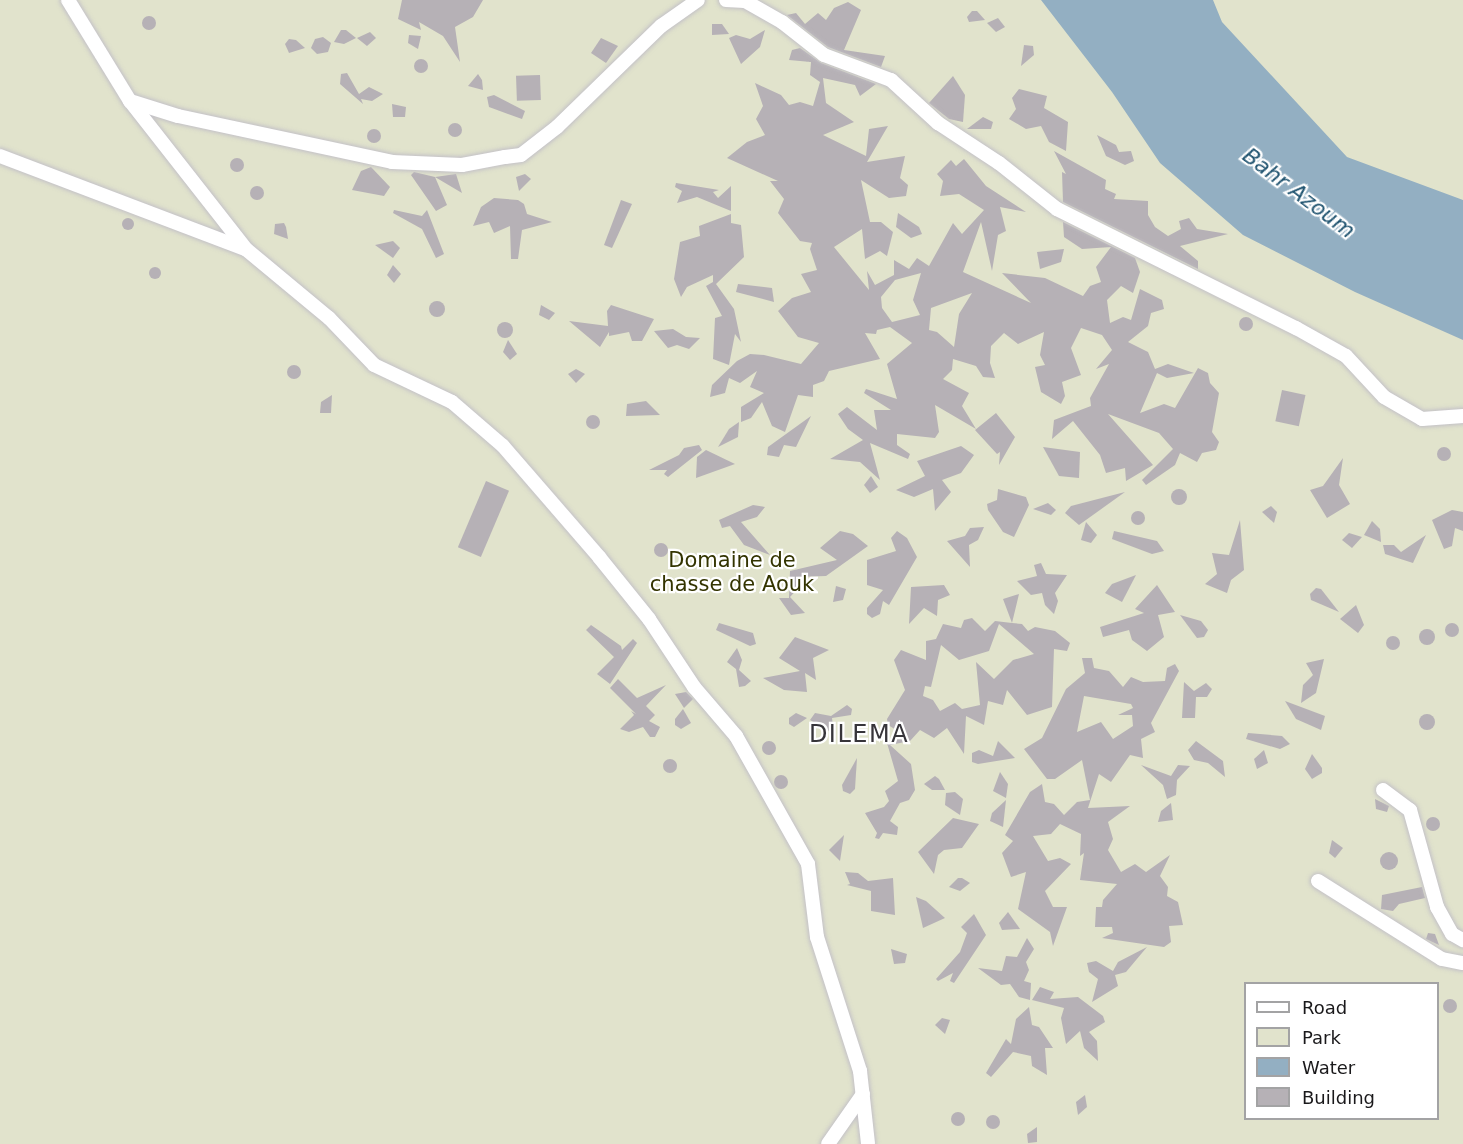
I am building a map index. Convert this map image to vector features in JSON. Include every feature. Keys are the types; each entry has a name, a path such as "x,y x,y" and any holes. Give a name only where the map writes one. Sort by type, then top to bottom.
{"street":[{"path":"68,0 130,101 247,250 329,318 375,364 452,402 503,446 649,619 694,687 736,736 808,864 817,937 843,1009 863,1094 868,1144"},
{"path":"130,101 178,116 392,162 462,165 515,156 557,127 661,26 698,0"},
{"path":"726,0 745,1 782,22 824,56 891,80 938,123 999,163 1057,209 1301,330 1346,356 1384,397 1422,419 1463,416"},
{"path":"0,156 247,250"},
{"path":"1383,790 1410,810 1437,907 1452,934 1463,940"},
{"path":"1318,881 1442,959 1463,963"},
{"path":"828,1144 863,1094"}],"green space":[{"name":"Domaine de chasse de Aouk","path":"0,0 1463,0 1463,1144 0,1144"}],"water":[{"name":"Bahr Azoum","path":"1041,0 1213,0 1222,22 1347,157 1463,200 1463,340 1355,292 1243,235 1160,163 1112,92"}],"building":[{"path":"402,0 483,0 473,17 455,27 460,62 443,36 419,22 421,30 398,19"},
{"path":"848,2 861,10 844,50 885,56 881,67 828,47 787,15 796,13 805,24 818,13 826,20 834,8"},
{"path":"972,11 977,11 985,20 969,22 967,17"},
{"path":"146,16 152,16 156,23 152,30 146,30 142,26 142,20"},
{"path":"998,18 1005,27 996,32 987,23"},
{"path":"712,24 722,24 729,34 712,35"},
{"path":"341,30 346,30 356,38 344,44 334,42"},
{"path":"765,30 760,47 741,64 729,38 736,35 750,39"},
{"path":"370,32 376,38 367,46 357,38"},
{"path":"409,35 421,36 418,49 408,43"},
{"path":"323,37 331,43 328,52 317,54 311,48 315,39"},
{"path":"601,38 618,46 606,63 591,53"},
{"path":"289,39 296,40 305,48 289,53 285,44"},
{"path":"1024,45 1033,46 1034,55 1021,66"},
{"path":"800,48 821,63 876,84 860,96 855,85 823,78 826,103 854,122 823,135 866,156 869,129 888,126 867,162 905,156 900,178 908,185 906,196 889,198 861,180 870,222 881,222 893,232 887,256 880,251 865,259 862,229 834,247 869,290 867,271 875,285 894,275 894,260 909,269 917,258 929,266 953,223 962,234 984,210 959,194 940,196 943,181 937,174 951,160 956,166 964,159 986,186 1026,212 1000,207 1006,231 998,235 992,271 981,222 963,272 1031,303 1002,273 1045,278 1083,296 1090,286 1101,282 1096,267 1111,247 1082,249 1064,237 1063,222 1135,258 1140,272 1133,293 1121,286 1107,300 1110,323 1123,317 1131,320 1140,289 1162,300 1164,309 1151,313 1148,326 1128,342 1148,352 1155,369 1168,364 1194,373 1167,378 1157,373 1140,413 1164,404 1175,408 1198,368 1208,373 1210,383 1219,393 1212,432 1219,442 1216,450 1202,453 1197,462 1180,453 1175,465 1146,485 1142,480 1173,449 1159,433 1108,414 1153,465 1126,481 1125,468 1106,473 1100,455 1073,421 1052,439 1054,420 1091,406 1090,398 1109,364 1096,369 1112,350 1102,335 1081,328 1071,348 1081,375 1062,382 1065,396 1061,404 1041,392 1035,367 1045,365 1040,355 1044,332 1018,344 1004,333 991,346 990,363 995,378 983,377 976,366 953,359 952,370 943,379 969,393 962,406 976,429 935,405 939,432 935,438 897,434 897,445 910,454 908,459 870,443 880,480 860,462 830,459 863,440 848,429 838,414 847,407 877,430 874,410 891,410 864,393 866,389 897,399 887,364 912,343 890,327 877,330 876,334 865,333 880,359 829,371 824,381 813,385 813,397 798,395 785,432 772,426 762,402 751,418 741,422 741,407 764,393 750,387 757,371 740,383 729,378 725,393 710,397 712,385 737,361 750,354 801,364 819,343 798,337 778,311 792,298 811,292 801,274 817,270 810,249 812,243 800,241 778,213 784,199 770,181 778,181 727,158 747,142 765,135 756,119 763,106 755,83 781,95 789,105 800,102 813,106 820,82 810,75 811,62 789,60 792,50","holes":["921,273 913,300 920,315 892,322 882,308 881,297 895,280","972,293 959,314 954,347 937,332 929,330 931,308"]},
{"path":"418,59 424,59 428,66 424,73 418,73 414,69 414,63"},
{"path":"347,73 359,94 369,87 383,94 372,101 361,99 363,104 340,84 341,74"},
{"path":"478,74 482,80 483,90 468,86"},
{"path":"540,75 541,100 517,101 516,76"},
{"path":"953,76 965,95 963,122 949,119 929,103"},
{"path":"1019,89 1047,96 1044,108 1068,122 1066,151 1049,142 1041,126 1026,129 1009,119 1016,109 1012,98"},
{"path":"494,95 525,111 522,119 489,107 487,97"},
{"path":"392,104 406,107 405,117 393,117"},
{"path":"983,117 993,122 991,129 967,129"},
{"path":"455,123 460,125 462,130 460,135 455,137 450,135 448,130 450,125"},
{"path":"374,129 379,131 381,136 379,141 374,143 369,141 367,136 369,131"},
{"path":"1097,135 1116,145 1119,152 1131,151 1134,161 1125,165 1106,156"},
{"path":"1054,151 1106,180 1105,189 1116,194 1114,199 1148,201 1148,215 1155,227 1168,236 1181,229 1179,221 1189,218 1197,229 1228,234 1180,246 1198,261 1198,269 1063,202 1062,172 1066,174"},
{"path":"234,158 240,158 244,165 240,172 234,172 230,168 230,162"},
{"path":"371,167 390,187 384,196 352,190 361,171"},
{"path":"414,172 435,177 447,205 436,211 411,175"},
{"path":"456,174 462,193 435,177"},
{"path":"525,174 531,179 519,191 516,177"},
{"path":"676,183 719,190 713,192 718,198 731,186 731,211 697,197 677,203 682,191 675,187"},
{"path":"254,186 260,186 264,193 260,200 254,200 250,196 250,190"},
{"path":"494,198 518,200 524,204 527,214 552,222 522,230 518,259 511,259 510,226 494,233 489,222 473,226 481,207"},
{"path":"621,200 632,204 612,248 604,245"},
{"path":"394,210 422,216 427,210 444,254 436,258 422,229 393,213"},
{"path":"898,213 919,227 922,234 911,238 896,227"},
{"path":"731,214 731,223 741,225 744,257 716,284 734,309 741,342 735,334 729,365 713,359 715,318 722,316 706,286 713,282 713,275 687,287 681,297 674,279 680,242 700,236 699,226"},
{"path":"130,218 133,219 133,229 126,230 123,229 122,222 123,219"},
{"path":"284,223 288,239 274,234 275,224"},
{"path":"393,241 400,248 393,258 375,245"},
{"path":"1064,249 1061,262 1040,269 1037,252"},
{"path":"393,265 401,274 394,283 387,275"},
{"path":"157,267 160,268 160,278 153,279 150,278 149,271 150,268"},
{"path":"738,284 772,288 774,302 736,292"},
{"path":"434,301 440,301 445,309 443,315 434,317 429,312 429,306"},
{"path":"541,305 555,313 549,320 539,315"},
{"path":"611,305 654,319 642,341 632,341 629,332 609,336 609,332 600,347 569,321 608,326 607,311"},
{"path":"1243,317 1249,317 1253,324 1249,331 1243,331 1239,327 1239,321"},
{"path":"505,322 513,330 505,338 497,330"},
{"path":"673,329 686,337 700,338 689,349 677,345 668,348 654,331"},
{"path":"508,340 517,354 510,360 503,352"},
{"path":"291,365 297,365 301,372 297,379 291,379 287,375 287,369"},
{"path":"576,369 585,374 576,383 568,374"},
{"path":"1282,390 1305,395 1299,426 1275,421"},
{"path":"332,395 331,413 320,413 321,402"},
{"path":"646,401 660,415 626,416 627,404"},
{"path":"996,413 1015,437 999,465 1000,452 997,454 975,430"},
{"path":"593,415 598,417 600,422 598,427 593,429 588,427 586,422 588,417"},
{"path":"811,416 796,447 784,445 779,457 767,455 768,447"},
{"path":"739,422 738,437 718,447 729,429"},
{"path":"699,445 702,450 668,477 664,474 667,470 649,470 679,455 684,448"},
{"path":"961,446 974,455 961,473 942,480 951,492 935,511 933,489 914,497 896,490 925,476 917,461"},
{"path":"1043,447 1080,452 1079,478 1059,476"},
{"path":"1444,447 1449,449 1451,454 1449,459 1444,461 1439,459 1437,454 1439,449"},
{"path":"706,450 735,464 696,478 697,457"},
{"path":"1343,458 1339,485 1350,504 1327,518 1310,490 1323,486"},
{"path":"871,476 878,487 870,493 864,485"},
{"path":"486,481 509,491 481,557 458,547"},
{"path":"998,489 1026,497 1029,505 1014,537 1003,532 988,510 987,504 997,500"},
{"path":"1179,489 1187,497 1179,505 1171,497"},
{"path":"1125,492 1079,525 1065,513 1071,506"},
{"path":"1048,503 1056,510 1051,515 1033,509"},
{"path":"753,505 765,507 757,517 741,522 770,555 744,545 730,526 722,528 719,520"},
{"path":"1271,506 1277,512 1274,523 1262,512"},
{"path":"1452,510 1463,512 1463,531 1455,528 1452,546 1444,549 1432,520"},
{"path":"1135,511 1141,511 1145,518 1141,525 1135,525 1131,521 1131,515"},
{"path":"1240,520 1244,570 1231,580 1227,593 1205,584 1217,574 1212,553 1229,555"},
{"path":"1372,521 1380,529 1381,542 1364,535"},
{"path":"1086,522 1097,535 1091,543 1081,540"},
{"path":"984,527 978,540 969,545 970,567 947,541 965,536 970,528"},
{"path":"840,531 853,534 868,546 826,576 796,577 801,579 800,586 790,597 805,613 791,615 779,598 789,598 790,571 837,560 820,548"},
{"path":"897,531 907,538 917,557 889,605 883,601 880,614 872,618 867,614 867,608 883,590 867,585 867,560 896,551 891,538"},
{"path":"1114,531 1157,541 1164,551 1152,554 1112,539"},
{"path":"1349,533 1362,537 1352,548 1342,540"},
{"path":"1426,535 1413,563 1385,554 1383,545 1394,545 1401,552"},
{"path":"661,543 666,545 668,550 666,555 661,557 656,555 654,550 656,545"},
{"path":"1041,563 1046,574 1067,575 1055,593 1058,601 1054,614 1045,605 1042,593 1031,595 1017,581 1037,576 1034,565"},
{"path":"1136,575 1122,602 1105,593 1112,584"},
{"path":"944,585 950,595 938,600 937,616 924,608 909,624 911,587"},
{"path":"1157,585 1175,612 1158,615 1164,637 1147,651 1132,640 1129,630 1103,637 1100,627 1144,613 1135,609"},
{"path":"836,586 846,589 843,600 833,602"},
{"path":"1316,588 1321,589 1339,612 1311,600 1310,594"},
{"path":"1019,594 1012,623 1003,599"},
{"path":"1356,605 1364,625 1358,633 1340,619"},
{"path":"1180,615 1201,621 1208,630 1204,637 1197,638"},
{"path":"972,618 985,631 995,621 1022,624 1028,631 1035,627 1055,631 1070,643 1067,651 1054,649 1052,707 1027,715 1007,690 1003,705 988,701 984,725 966,716 964,754 947,728 934,738 920,730 910,741 890,745 911,764 915,790 909,800 900,803 890,821 898,827 897,835 883,833 879,839 875,838 877,833 865,813 884,807 889,801 885,791 898,781 887,743 898,731 888,725 887,719 905,690 894,660 901,650 926,660 926,641 936,639 943,624 961,628 964,620","holes":["999,624 1034,654 1013,660 994,679 976,662 980,705 962,709 955,703 940,711 933,700 923,696 925,686 931,687 941,645 959,660 989,651"]},
{"path":"719,623 753,633 756,644 750,646 716,630"},
{"path":"1449,623 1455,623 1459,630 1455,637 1449,637 1445,633 1445,627"},
{"path":"591,625 621,646 622,650 633,639 637,643 610,684 597,674 614,657 586,630"},
{"path":"1427,629 1433,631 1435,637 1433,643 1427,645 1421,643 1419,637 1421,631"},
{"path":"1393,636 1398,638 1400,643 1398,648 1393,650 1388,648 1386,643 1388,638"},
{"path":"795,637 829,650 813,658 816,680 805,673 807,692 784,690 763,678 800,671 779,658"},
{"path":"737,648 742,660 739,670 751,681 739,687 736,669 727,662"},
{"path":"1082,658 1092,658 1094,668 1109,671 1123,687 1131,677 1143,682 1165,681 1167,668 1175,664 1179,671 1151,723 1155,732 1141,739 1143,758 1130,755 1111,782 1099,774 1088,808 1130,806 1108,822 1113,839 1108,850 1121,872 1135,864 1146,872 1170,855 1160,876 1168,887 1167,896 1178,902 1183,925 1169,926 1171,942 1164,947 1102,938 1113,933 1112,927 1095,927 1096,907 1102,907 1103,900 1117,884 1080,880 1084,853 1080,856 1081,834 1060,824 1051,834 1033,836 1048,861 1060,858 1071,864 1045,891 1053,907 1067,907 1053,946 1050,932 1018,909 1026,872 1011,877 1002,853 1013,841 1005,835 1030,792 1042,784 1045,802 1054,804 1064,815 1077,802 1090,800 1082,760 1055,779 1047,779 1024,749 1042,738 1066,689 1085,673","holes":["1084,696 1131,704 1133,708 1118,715 1132,715 1133,726 1113,739 1101,722 1077,732"]},
{"path":"1324,659 1316,693 1301,703 1303,685 1313,675 1306,663"},
{"path":"618,679 637,698 666,685 646,706 655,715 649,721 660,727 655,737 650,737 643,727 629,732 620,729 634,715 631,711 636,714 610,688"},
{"path":"1184,682 1194,691 1206,683 1212,689 1207,697 1196,697 1195,718 1182,718"},
{"path":"686,692 693,699 684,708 675,694"},
{"path":"1285,701 1325,716 1321,730 1296,719"},
{"path":"847,705 852,709 851,715 832,718 834,734 810,720 815,713 831,716"},
{"path":"683,709 691,723 681,729 675,725 675,719"},
{"path":"796,713 807,718 794,727 789,724 789,718"},
{"path":"1427,714 1435,722 1427,730 1419,722"},
{"path":"1248,733 1282,736 1290,744 1280,749 1246,739"},
{"path":"769,741 774,743 776,748 774,753 769,755 764,753 762,748 764,743"},
{"path":"998,741 1015,758 978,764 972,762 972,753 979,750 993,756"},
{"path":"1196,741 1223,761 1225,777 1208,763 1194,760 1188,750"},
{"path":"1264,750 1268,763 1257,769 1254,759"},
{"path":"1312,754 1322,768 1322,773 1312,779 1305,769"},
{"path":"857,758 855,789 850,794 843,791 842,785"},
{"path":"670,759 675,761 677,766 675,771 670,773 665,771 663,766 665,761"},
{"path":"1141,765 1171,776 1178,765 1190,766 1177,780 1176,795 1167,799 1163,785"},
{"path":"1000,772 1008,784 1006,798 993,791"},
{"path":"778,775 784,775 788,782 784,789 778,789 774,785 774,779"},
{"path":"935,776 945,790 932,790 924,784"},
{"path":"955,792 963,799 960,815 945,805 946,793"},
{"path":"1375,799 1389,806 1387,812 1376,809"},
{"path":"1006,800 1003,827 990,821 992,813"},
{"path":"1171,803 1173,820 1158,822 1161,811"},
{"path":"1433,817 1438,819 1440,824 1438,829 1433,831 1428,829 1426,824 1428,819"},
{"path":"953,818 979,824 962,848 944,850 938,855 934,874 918,852"},
{"path":"844,835 840,861 829,850"},
{"path":"1332,840 1343,848 1335,858 1329,853"},
{"path":"1385,852 1393,852 1398,857 1396,868 1385,870 1380,865 1380,857"},
{"path":"845,872 858,873 868,881 893,878 895,915 871,911 871,891 847,885 850,884"},
{"path":"958,878 970,883 960,891 949,887"},
{"path":"1422,887 1425,898 1399,904 1393,911 1381,909 1382,895"},
{"path":"916,897 926,901 945,918 923,928"},
{"path":"1008,912 1020,929 1002,930 999,923"},
{"path":"974,914 986,935 954,983 950,981 953,973 938,981 936,979 960,952 967,933 961,927"},
{"path":"1428,933 1435,934 1439,945 1426,939"},
{"path":"1027,938 1034,949 1026,962 1029,970 1024,981 1031,983 1030,1000 1019,997 1010,984 1001,985 978,968 1002,971 1006,956 1017,957"},
{"path":"1147,947 1126,972 1115,975 1118,986 1092,1002 1098,979 1089,972 1087,963 1096,961 1113,971 1118,962"},
{"path":"891,949 907,954 905,963 894,964"},
{"path":"1040,987 1054,992 1050,999 1078,997 1103,1016 1105,1022 1089,1032 1097,1041 1098,1061 1084,1048 1080,1031 1066,1044 1061,1018 1064,1008 1032,1000"},
{"path":"1450,999 1455,1001 1457,1006 1455,1011 1450,1013 1445,1011 1443,1006 1445,1001"},
{"path":"1029,1007 1032,1025 1039,1027 1053,1048 1045,1048 1047,1075 1032,1066 1031,1056 1013,1052 991,1077 986,1073 1006,1039 1011,1044 1016,1019"},
{"path":"942,1018 950,1020 945,1034 935,1025"},
{"path":"1085,1095 1087,1107 1078,1115 1076,1102"},
{"path":"955,1112 961,1112 965,1119 961,1126 955,1126 951,1122 951,1116"},
{"path":"993,1115 998,1117 1000,1122 998,1127 993,1129 988,1127 986,1122 988,1117"},
{"path":"1037,1127 1037,1142 1028,1143 1027,1134"}],"district":[{"name":"DILEMA","path":"859,735"}]}
